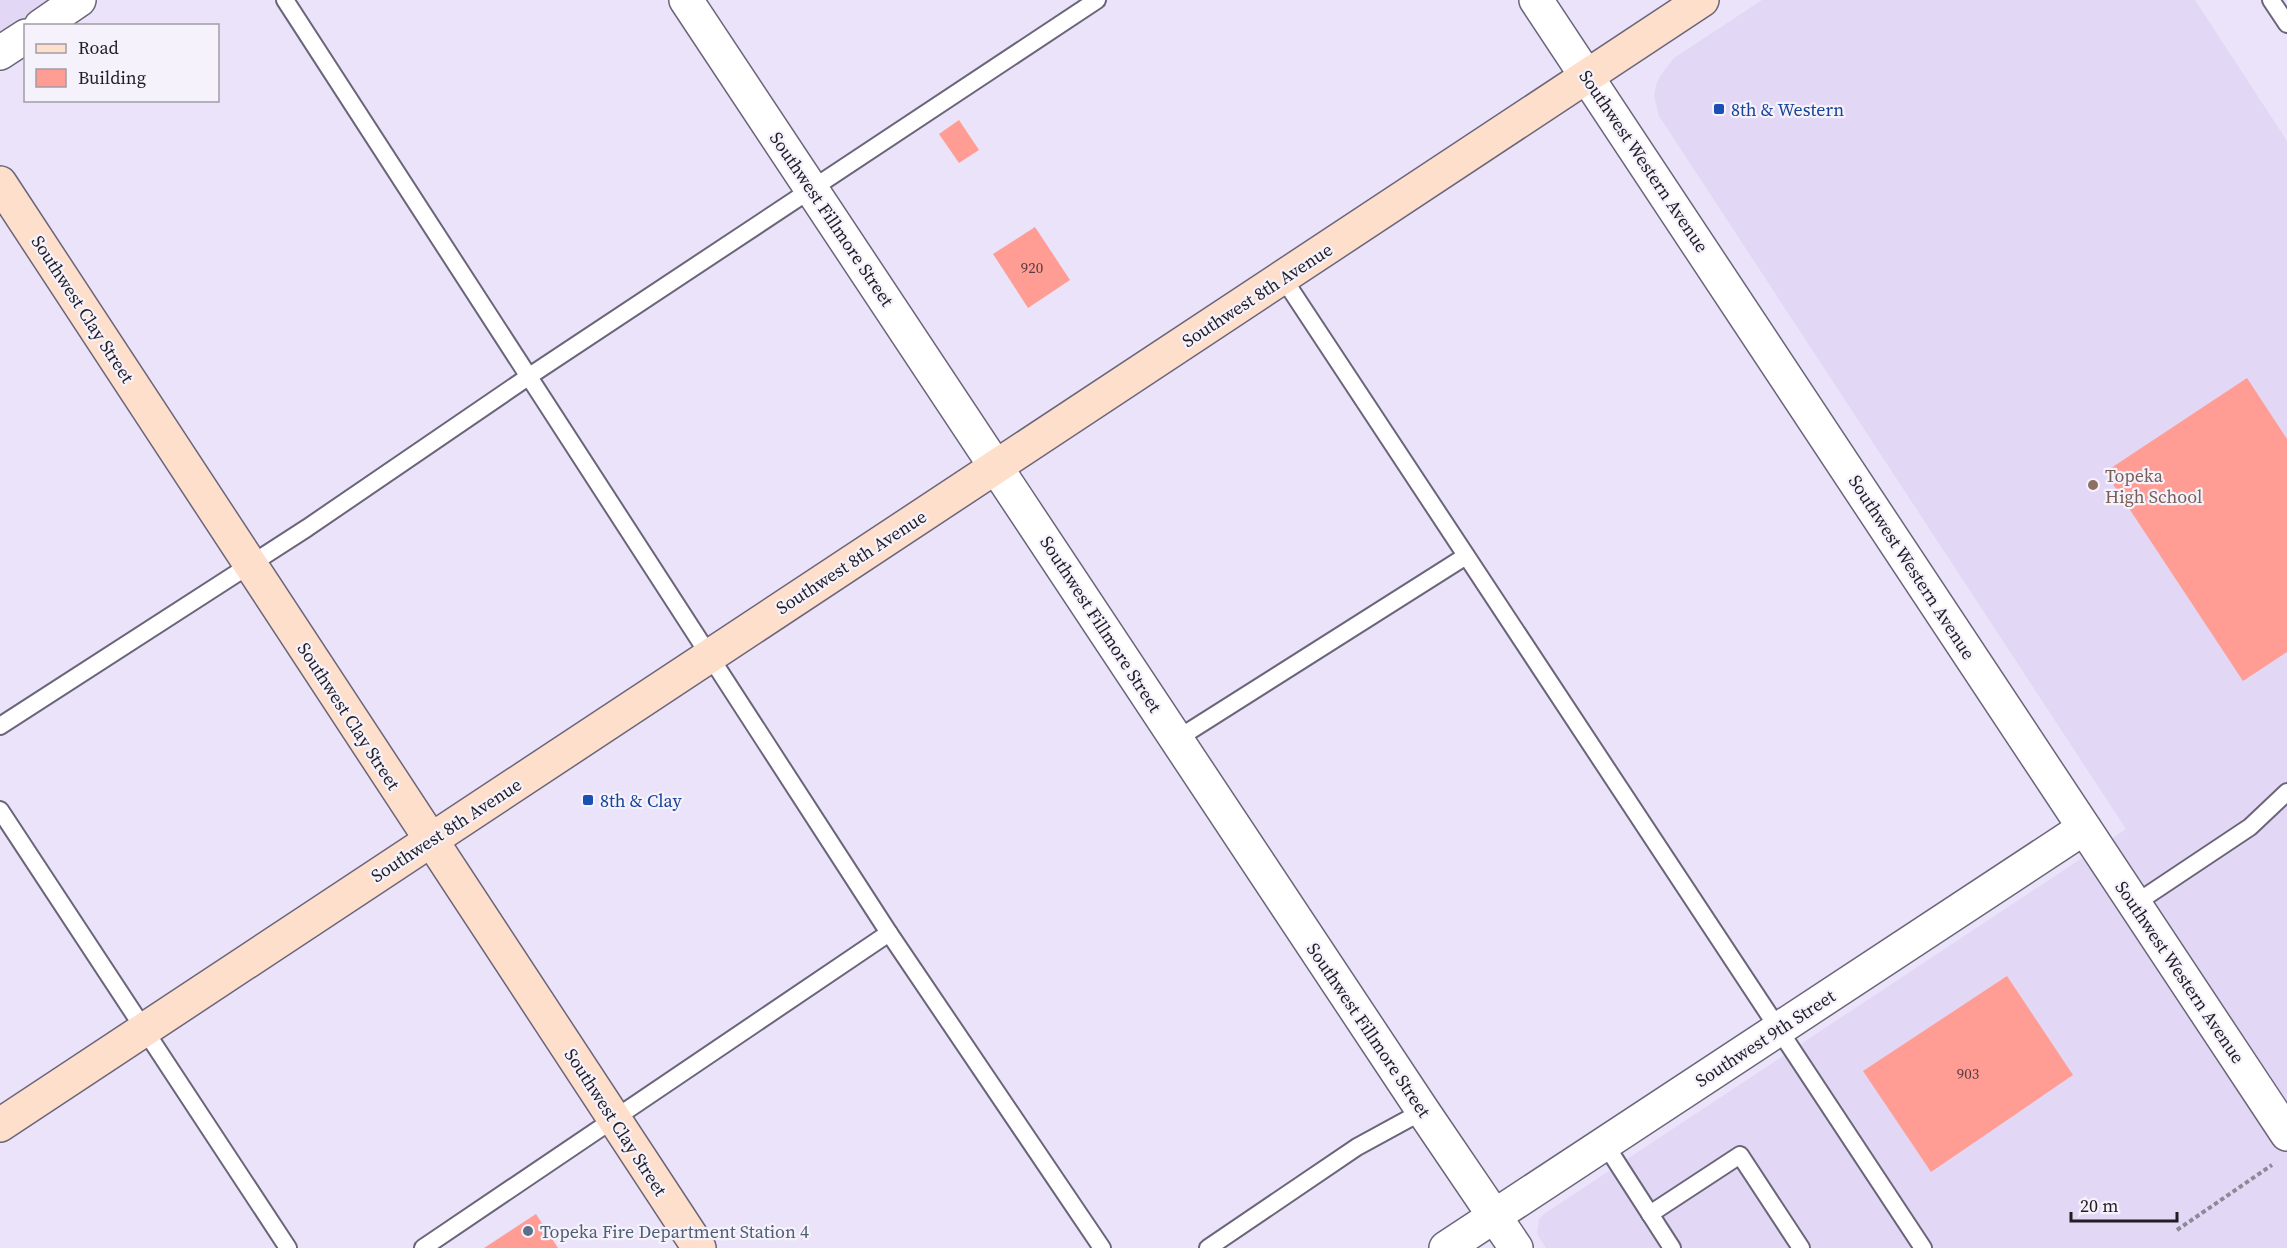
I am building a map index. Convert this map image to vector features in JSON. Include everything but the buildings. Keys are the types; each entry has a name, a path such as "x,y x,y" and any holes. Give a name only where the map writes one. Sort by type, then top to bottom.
{"street":[{"path":"44,24 79,0"},
{"name":"Southwest Fillmore Street","path":"686,0 1516,1248"},
{"name":"Southwest Western Avenue","path":"1536,0 2287,1134"},
{"name":"Southwest 8th Avenue","path":"0,1125 1702,0"},
{"path":"0,53 24,37"},
{"name":"Southwest Clay Street","path":"0,183 699,1248"},
{"name":"Southwest 9th Street","path":"1446,1248 2084,828"}],"lane":[{"path":"285,0 889,933 1102,1248"},
{"path":"0,726 307,528 528,377 1096,0"},
{"path":"2271,0 2287,24"},
{"path":"1283,278 1923,1248"},
{"path":"1177,739 1466,556"},
{"path":"2136,903 2250,827 2287,792"},
{"path":"0,810 288,1248"},
{"path":"423,1248 889,933"},
{"path":"1208,1248 1357,1147 1423,1111"},
{"path":"1605,1144 1672,1248"},
{"path":"1650,1214 1740,1155 1801,1248"}],"path":[{"path":"2177,1230 2272,1165"}],"shaded area":[{"path":"0,0 75,0 39,24 24,24 24,34 0,50"},
{"name":"Topeka High School","path":"1762,0 2195,0 2287,141 2287,1248 1546,1248 1537,1234 1539,1219 1544,1214 2126,829 1659,116 1654,96 1656,85 1674,58"}],"place":[{"name":"8th & Western","path":"1719,109"},
{"name":"Topeka High School","path":"2093,485"},
{"name":"8th & Clay","path":"588,800"},
{"name":"Topeka Fire Department Station 4","path":"528,1231"}]}
